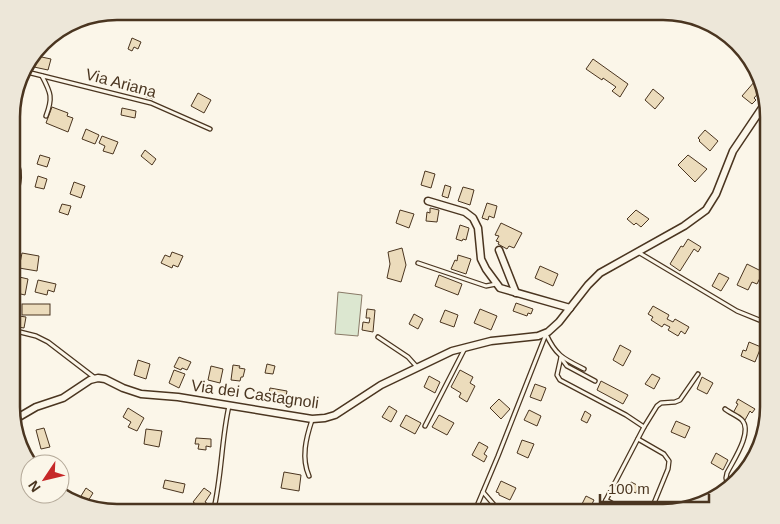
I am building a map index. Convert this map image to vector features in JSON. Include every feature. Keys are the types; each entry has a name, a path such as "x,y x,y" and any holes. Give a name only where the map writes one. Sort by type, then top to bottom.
{"street":[{"path":"546,333 557,325 596,275 688,224 706,210 714,198 733,151 760,111"},
{"path":"428,201 465,212 473,218 478,228 481,259 502,289 570,308"},
{"path":"499,250 516,293"},
{"name":"Via dei Castagnoli","path":"95,378 106,379 123,388 141,394 178,397 312,419 322,419 335,415 375,389 448,353 498,340 538,336 546,333"},
{"path":"21,416 36,407 66,396 95,378"}],"lane":[{"name":"Via Ariana","path":"30,73 158,106 210,129"},
{"path":"41,76 49,90 51,99 46,116"},
{"path":"638,251 737,311 760,321"},
{"path":"418,263 486,286 496,283"},
{"name":"Via dei Castagnoli","path":"20,332 44,340 95,378"},
{"path":"546,333 567,366 595,381"},
{"path":"477,504 546,333"},
{"path":"378,337 408,357 418,367"},
{"path":"425,426 466,347"},
{"path":"561,357 584,369"},
{"path":"561,357 557,375 560,380 644,427"},
{"path":"604,504 657,406 662,403 680,400 698,374"},
{"path":"215,504 220,481 224,428 229,405"},
{"path":"725,409 742,420 746,430 727,473 727,480"},
{"path":"309,476 304,458 312,419"},
{"path":"638,439 664,454 669,460 668,469 654,504"},
{"path":"482,492 493,504"},
{"path":"606,500 615,504"}],"green space":[{"path":"338,292 362,295 358,336 335,334"}],"building":[{"path":"132,38 141,42 138,49 134,47 132,51 128,49"},
{"path":"41,57 51,59 48,70 34,67"},
{"path":"593,59 628,84 620,97 612,91 616,87 586,69"},
{"path":"754,82 757,94 754,98 756,100 752,104 742,96"},
{"path":"147,88 156,91 153,99 144,96"},
{"path":"653,89 664,98 655,109 645,100"},
{"path":"198,93 211,100 204,113 191,106"},
{"path":"52,107 68,113 67,116 73,118 68,132 46,123"},
{"path":"122,108 136,111 135,118 121,115"},
{"path":"86,129 99,135 95,144 82,139"},
{"path":"705,130 718,141 710,151 698,138"},
{"path":"102,136 118,142 113,154 103,151 105,146 99,143"},
{"path":"145,150 156,159 152,165 141,156"},
{"path":"40,155 50,158 47,167 37,164"},
{"path":"688,155 707,169 695,182 678,165"},
{"path":"425,171 435,174 431,188 421,185"},
{"path":"38,176 47,179 44,189 35,187"},
{"path":"74,182 85,186 81,198 70,194"},
{"path":"445,185 451,187 448,198 442,196"},
{"path":"463,187 474,190 470,205 458,201"},
{"path":"487,203 497,206 494,218 489,216 488,220 482,218"},
{"path":"62,204 71,206 68,215 59,212"},
{"path":"430,208 439,210 437,222 426,221 427,212 430,213"},
{"path":"400,210 414,214 409,228 396,223"},
{"path":"636,210 649,219 641,227 636,223 634,225 627,219"},
{"path":"501,223 522,233 514,248 509,246 507,249 496,241 499,236 495,235"},
{"path":"460,225 469,228 466,240 456,239"},
{"path":"688,239 701,247 698,252 694,249 680,271 670,264 681,246 683,247"},
{"path":"402,248 406,265 401,282 387,278 390,264 388,252"},
{"path":"172,252 183,256 178,267 173,265 172,268 161,263 165,255 170,257"},
{"path":"22,253 39,256 37,271 20,268"},
{"path":"458,255 471,259 466,274 451,269 455,260 457,261"},
{"path":"747,264 760,270 760,278 757,284 752,282 748,290 737,285"},
{"path":"540,266 558,274 553,286 535,278"},
{"path":"719,273 729,278 721,291 712,286"},
{"path":"439,275 462,284 458,295 435,286"},
{"path":"20,277 28,279 25,295 20,294"},
{"path":"38,280 56,284 54,292 48,290 47,295 35,292"},
{"path":"516,303 533,309 531,314 528,313 527,316 513,311"},
{"path":"22,304 50,304 50,315 22,315"},
{"path":"653,306 669,315 667,319 673,322 675,319 689,327 685,334 681,331 678,336 668,330 670,327 664,324 662,327 651,320 653,317 648,314"},
{"path":"367,309 375,310 373,332 362,330 363,322 369,323 370,318 366,318"},
{"path":"480,309 497,316 491,330 474,323"},
{"path":"445,310 458,315 454,327 440,322"},
{"path":"414,314 423,319 418,329 409,324"},
{"path":"20,316 26,317 24,328 20,327"},
{"path":"749,342 760,347 755,362 741,356 743,350 746,351"},
{"path":"620,345 631,351 623,366 613,360"},
{"path":"179,357 191,362 187,370 174,367"},
{"path":"138,360 150,364 146,379 134,375"},
{"path":"267,364 275,366 273,374 265,373"},
{"path":"233,365 245,369 240,381 231,380"},
{"path":"211,366 223,369 220,383 208,380"},
{"path":"174,370 185,374 179,388 169,383"},
{"path":"460,370 473,377 470,383 475,386 467,402 459,397 461,393 451,387"},
{"path":"652,374 660,378 654,389 645,384"},
{"path":"429,376 440,382 435,393 424,387"},
{"path":"702,377 713,383 707,394 697,389"},
{"path":"601,381 628,395 623,404 597,390"},
{"path":"535,384 546,388 541,401 530,397"},
{"path":"270,388 287,391 285,402 268,399"},
{"path":"499,399 510,409 501,419 490,408"},
{"path":"738,399 755,409 752,413 750,411 745,420 733,413 738,404 736,403"},
{"path":"389,406 397,411 391,422 382,417"},
{"path":"128,408 144,418 137,431 128,427 131,422 123,417"},
{"path":"529,410 541,416 537,426 524,420"},
{"path":"585,411 591,415 587,423 581,420"},
{"path":"406,415 421,423 415,434 400,426"},
{"path":"439,415 454,423 447,435 432,427"},
{"path":"676,421 690,427 685,438 671,432"},
{"path":"44,428 50,447 41,449 36,430"},
{"path":"146,429 162,431 159,447 144,444"},
{"path":"196,438 211,439 211,447 206,446 206,450 198,449 199,444 195,444"},
{"path":"522,440 534,444 528,458 517,453"},
{"path":"479,442 488,447 484,454 487,456 484,462 472,455"},
{"path":"716,453 728,460 723,470 711,463"},
{"path":"284,472 301,475 299,491 281,488"},
{"path":"165,480 185,484 183,493 163,488"},
{"path":"501,481 516,488 510,500 496,492"},
{"path":"631,482 639,486 636,493 627,489"},
{"path":"86,488 93,493 89,500 81,496"},
{"path":"204,488 211,493 205,502 208,504 196,504 193,502"},
{"path":"586,496 594,500 592,504 582,504"}]}
